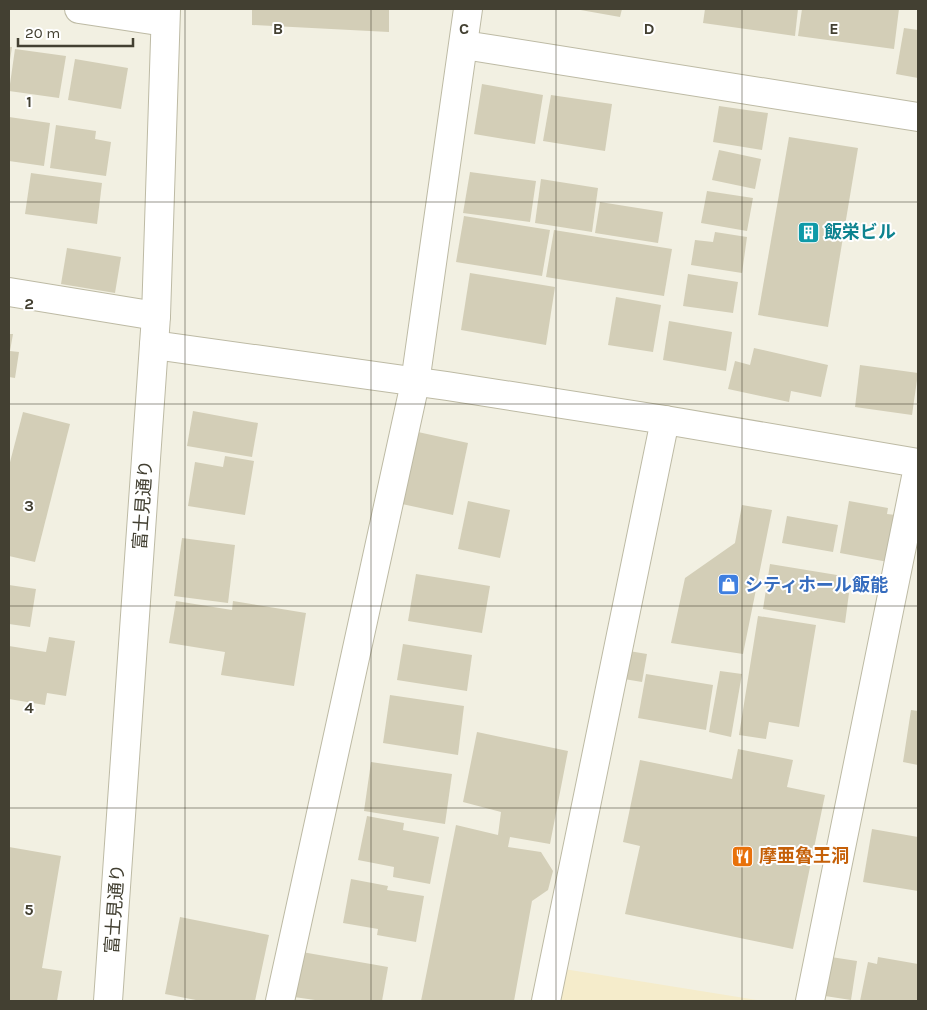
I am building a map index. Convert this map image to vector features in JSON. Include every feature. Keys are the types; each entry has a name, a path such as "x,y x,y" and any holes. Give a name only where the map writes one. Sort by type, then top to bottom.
{"street":[{"path":"79,9 166,15"},
{"path":"280,1001 415,383 468,9"},
{"name":"富士見通り","path":"108,1001 156,316 166,15"},
{"path":"464,45 918,117"},
{"path":"9,292 156,316"},
{"path":"154,344 665,420 918,465 810,1001"},
{"path":"546,1001 665,420"}],"shaded area":[{"path":"564,969 763,1001 557,1001"}],"building":[{"path":"252,9 389,9 389,32 252,25"},
{"path":"575,9 622,9 620,17"},
{"path":"705,9 798,9 795,36 703,23"},
{"path":"802,9 899,9 894,49 798,36"},
{"path":"904,28 918,30 918,78 896,74"},
{"path":"9,47 12,47 10,60 9,60"},
{"path":"15,49 66,56 59,98 9,91"},
{"path":"75,59 128,68 121,109 68,100"},
{"path":"482,84 543,95 535,144 474,134"},
{"path":"551,95 612,104 605,151 543,141"},
{"path":"719,106 768,113 762,150 713,142"},
{"path":"9,117 50,123 44,166 9,161"},
{"path":"56,125 96,131 95,139 111,142 106,176 50,168"},
{"name":"飯栄ビル","path":"789,137 858,148 828,327 758,315"},
{"path":"719,150 761,159 755,189 712,180"},
{"path":"470,172 536,181 530,222 463,213"},
{"path":"31,173 102,183 97,224 25,214"},
{"path":"541,179 598,188 592,232 535,223"},
{"path":"707,191 753,198 747,231 701,223"},
{"path":"600,202 663,212 658,243 595,233"},
{"path":"464,216 550,230 542,276 456,262"},
{"path":"554,230 672,249 664,296 546,277"},
{"path":"715,232 747,237 742,273 691,265 695,240 713,242"},
{"path":"67,248 121,257 115,293 61,284"},
{"path":"470,273 555,287 546,345 461,330"},
{"path":"688,274 738,282 733,313 683,306"},
{"path":"616,297 661,305 653,352 608,345"},
{"path":"669,321 732,332 726,371 663,360"},
{"path":"9,334 13,334 10,351 19,352 15,378 9,377"},
{"path":"754,348 828,365 821,397 791,391 789,402 728,389 735,361 750,365"},
{"path":"860,365 918,373 912,415 855,407"},
{"path":"193,411 258,423 252,457 187,446"},
{"path":"23,412 70,424 35,562 9,556 9,466"},
{"path":"418,432 468,443 453,515 402,504"},
{"path":"225,456 254,461 245,515 188,506 195,462 223,467"},
{"path":"468,501 510,510 500,558 458,549"},
{"path":"849,501 888,508 887,514 896,515 888,562 840,553"},
{"path":"742,505 772,510 743,654 671,643 685,578 735,543"},
{"path":"787,516 838,525 833,552 782,543"},
{"path":"182,538 235,545 228,603 174,596"},
{"path":"770,564 843,576 840,592 849,593 845,623 763,609"},
{"path":"416,574 490,586 482,633 408,621"},
{"path":"9,585 36,589 30,627 9,624"},
{"path":"176,601 232,610 233,601 306,613 294,686 221,675 225,652 169,643"},
{"path":"758,616 816,625 799,727 769,722 766,739 739,735"},
{"path":"49,637 75,641 66,696 47,693 45,705 9,699 9,646 46,652"},
{"path":"403,644 472,655 467,691 397,680"},
{"path":"623,650 647,654 642,682 618,678"},
{"path":"720,671 742,674 731,737 709,732"},
{"path":"646,674 713,685 706,730 638,718"},
{"path":"390,695 464,706 458,755 383,743"},
{"path":"911,710 918,711 918,765 903,762"},
{"path":"477,732 568,751 550,844 510,837 508,847 541,852 553,871 548,890 532,901 514,1001 421,1001 456,825 498,835 501,812 463,802"},
{"path":"738,749 793,760 787,787 825,795 793,949 625,914 640,846 623,842 640,760 732,779"},
{"path":"371,762 452,774 445,824 364,811"},
{"path":"367,816 404,823 403,830 439,837 430,884 393,877 394,867 358,860"},
{"path":"872,829 918,837 918,891 863,882"},
{"path":"9,847 61,856 42,968 62,971 57,1001 9,1001"},
{"path":"351,879 388,886 387,890 424,896 416,942 377,935 378,929 343,923"},
{"path":"180,917 269,935 255,1001 201,1001 165,994"},
{"path":"302,952 388,967 382,1001 322,1001 294,997"},
{"path":"831,957 857,961 851,1000 825,996"},
{"path":"878,957 918,964 918,1001 860,1001 868,962 877,964"}],"place":[{"name":"飯栄ビル","path":"808,232"},
{"name":"シティホール飯能","path":"729,585"},
{"name":"摩亜魯王洞","path":"743,856"}]}
